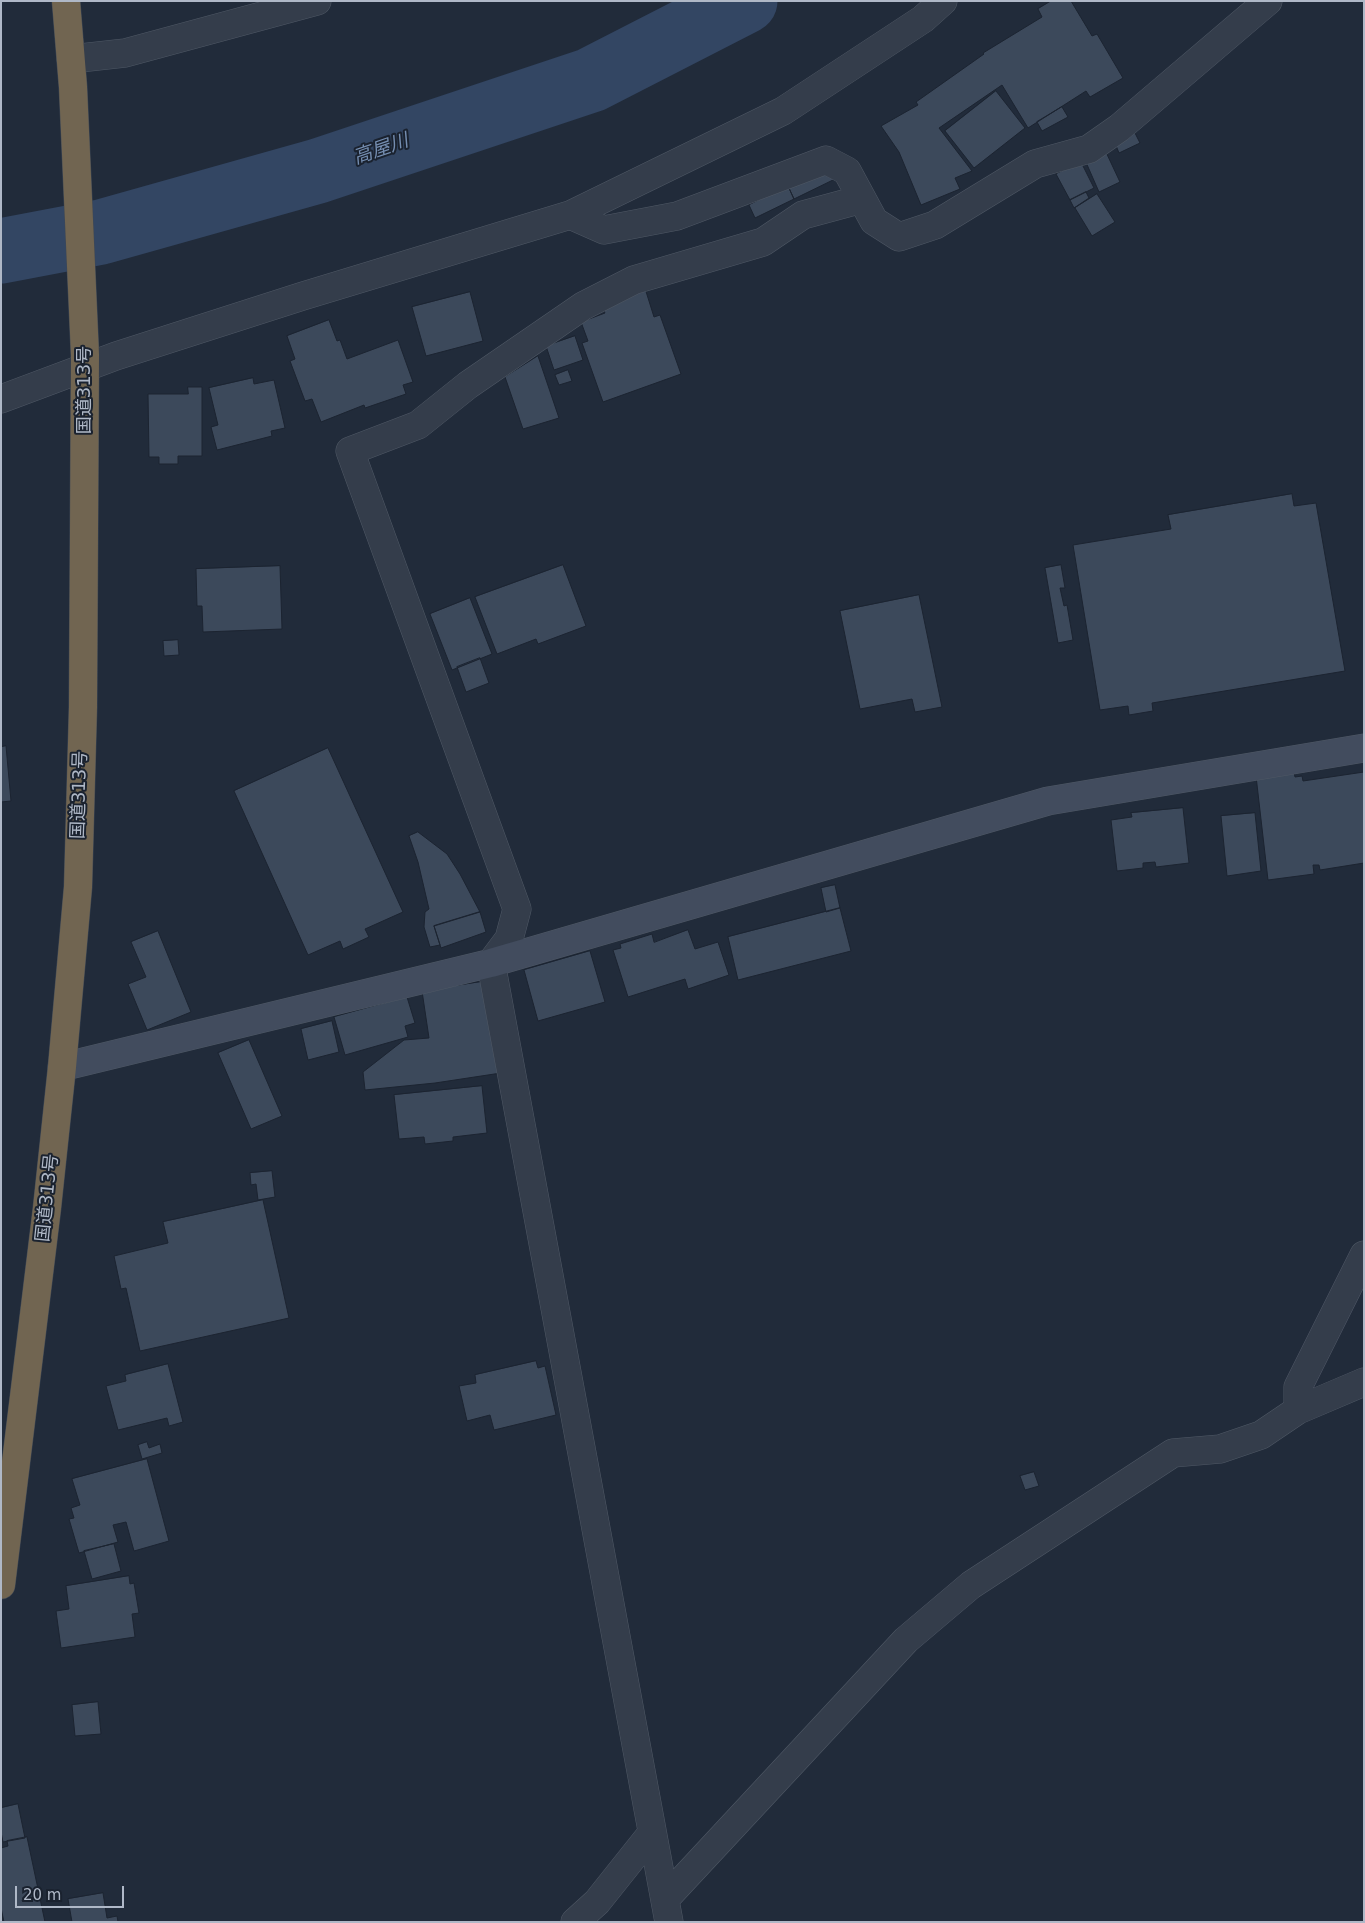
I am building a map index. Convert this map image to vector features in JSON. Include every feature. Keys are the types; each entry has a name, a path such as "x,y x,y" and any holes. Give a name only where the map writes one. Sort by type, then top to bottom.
{"highway":[{"name":"国道313号","path":"1,1585 47,1208 62,1067 78,877 83,707 85,362 73,86 66,1"}],"street":[{"path":"71,59 125,53 317,1"},
{"path":"1,399 85,362 570,215 783,111 923,19 943,1"},
{"path":"570,215 604,230 677,216 826,160 847,171 874,221 899,237 935,224 1035,164 1089,150 1119,128 1268,1"},
{"path":"667,1911 491,963 510,938 517,910 350,451 418,425 468,386 583,306 634,280 763,242 803,215 862,199"},
{"path":"62,1067 491,963 1048,801 1364,748"},
{"path":"1298,1410 1298,1387 1364,1255"},
{"path":"667,1911 906,1640 970,1585 1173,1453 1220,1449 1261,1435 1298,1410 1364,1382"},
{"path":"575,1922 597,1902 652,1833"}],"building":[{"path":"1051,1 1071,1 1092,36 1097,34 1123,78 1090,97 1086,91 1028,128 1002,85 939,128 972,171 955,178 960,189 921,205 899,152 881,126 918,105 916,102 983,53 1042,17 1038,9"},
{"path":"996,91 1025,128 974,168 945,131"},
{"path":"1062,107 1068,117 1042,131 1037,122"},
{"path":"1135,133 1140,143 1119,153 1115,143"},
{"path":"1105,150 1120,182 1099,192 1085,160"},
{"path":"1081,162 1094,188 1070,200 1056,174"},
{"path":"829,166 835,179 794,199 788,186"},
{"path":"788,186 794,199 755,218 749,205"},
{"path":"1086,192 1089,198 1074,208 1070,200"},
{"path":"1097,194 1115,222 1092,236 1075,208"},
{"path":"644,285 654,317 660,315 681,374 603,402 582,343 588,341 581,322 605,313 603,309"},
{"path":"470,292 483,341 426,356 412,307"},
{"path":"329,320 337,341 340,340 347,359 398,340 413,382 403,385 406,394 365,408 364,405 321,422 312,399 305,401 290,361 295,359 287,336"},
{"path":"575,336 583,360 554,370 546,346"},
{"path":"538,356 559,418 523,429 505,377"},
{"path":"568,370 572,381 559,385 555,375"},
{"path":"253,378 254,384 274,380 285,428 271,431 272,436 217,450 211,427 218,425 209,388"},
{"path":"188,387 202,387 202,456 178,456 178,464 159,464 159,457 149,457 148,394 188,394"},
{"path":"1292,494 1294,506 1316,503 1345,671 1152,703 1153,711 1129,715 1128,706 1100,710 1073,545 1171,529 1168,515"},
{"path":"563,565 586,626 538,644 536,639 497,654 475,597"},
{"path":"1061,565 1065,588 1060,588 1064,606 1067,605 1073,640 1058,643 1045,568"},
{"path":"280,566 282,629 203,632 202,606 197,606 196,569"},
{"path":"919,595 942,707 915,712 912,699 860,709 840,611"},
{"path":"470,598 492,654 452,670 430,614"},
{"path":"178,640 179,655 164,656 163,641"},
{"path":"480,658 489,683 466,692 457,667"},
{"path":"6,746 11,801 1,802 1,747"},
{"path":"328,748 403,912 365,929 369,937 343,949 340,941 308,955 234,791"},
{"path":"1294,772 1295,777 1302,776 1303,781 1364,772 1364,863 1320,870 1319,865 1313,865 1314,874 1268,880 1256,776"},
{"path":"1183,808 1189,863 1156,867 1155,862 1143,863 1143,868 1117,871 1111,820 1132,817 1131,813"},
{"path":"1255,813 1261,871 1227,876 1221,816"},
{"path":"418,832 447,854 480,912 434,926 440,945 430,947 424,927 425,912 429,909 418,862 409,836"},
{"path":"835,885 840,908 826,912 821,888"},
{"path":"840,908 851,951 738,980 728,937"},
{"path":"480,912 486,932 441,948 434,926"},
{"path":"688,930 695,949 718,942 729,975 688,989 685,979 628,997 613,950 621,948 620,944 652,934 654,942"},
{"path":"158,931 191,1012 147,1030 128,984 146,977 131,942"},
{"path":"590,951 605,1002 538,1021 524,970"},
{"path":"487,981 501,1073 435,1083 365,1090 363,1072 404,1040 429,1038 422,991"},
{"path":"407,997 415,1023 405,1026 408,1037 345,1055 334,1017"},
{"path":"332,1021 339,1052 308,1060 301,1029"},
{"path":"249,1040 282,1116 251,1129 218,1053"},
{"path":"482,1086 487,1133 453,1137 453,1141 425,1144 424,1137 399,1139 394,1095"},
{"path":"272,1171 275,1197 258,1200 256,1184 251,1185 250,1173"},
{"path":"263,1200 289,1318 140,1351 126,1288 121,1289 114,1256 168,1243 163,1222"},
{"path":"536,1361 538,1368 545,1366 556,1415 494,1430 490,1415 467,1421 459,1386 476,1383 475,1375"},
{"path":"168,1364 183,1422 169,1426 167,1418 118,1430 106,1386 126,1381 125,1375"},
{"path":"147,1442 149,1448 160,1444 162,1453 142,1459 138,1445"},
{"path":"147,1459 169,1541 134,1551 126,1522 113,1525 118,1542 79,1553 69,1519 74,1518 71,1508 80,1505 72,1479"},
{"path":"1034,1472 1039,1486 1025,1490 1020,1476"},
{"path":"114,1544 121,1571 92,1579 84,1551"},
{"path":"129,1576 130,1584 134,1583 139,1613 132,1614 135,1637 61,1648 56,1611 69,1609 66,1586"},
{"path":"98,1702 101,1734 75,1736 72,1705"},
{"path":"18,1804 25,1838 3,1842 1,1808"},
{"path":"27,1837 45,1922 4,1922 1,1908 1,1848 8,1846 7,1841"},
{"path":"103,1893 107,1918 117,1916 118,1922 72,1922 68,1899"}],"waterway":[{"name":"高屋川","path":"1,251 101,232 318,171 591,80 745,1"}]}
